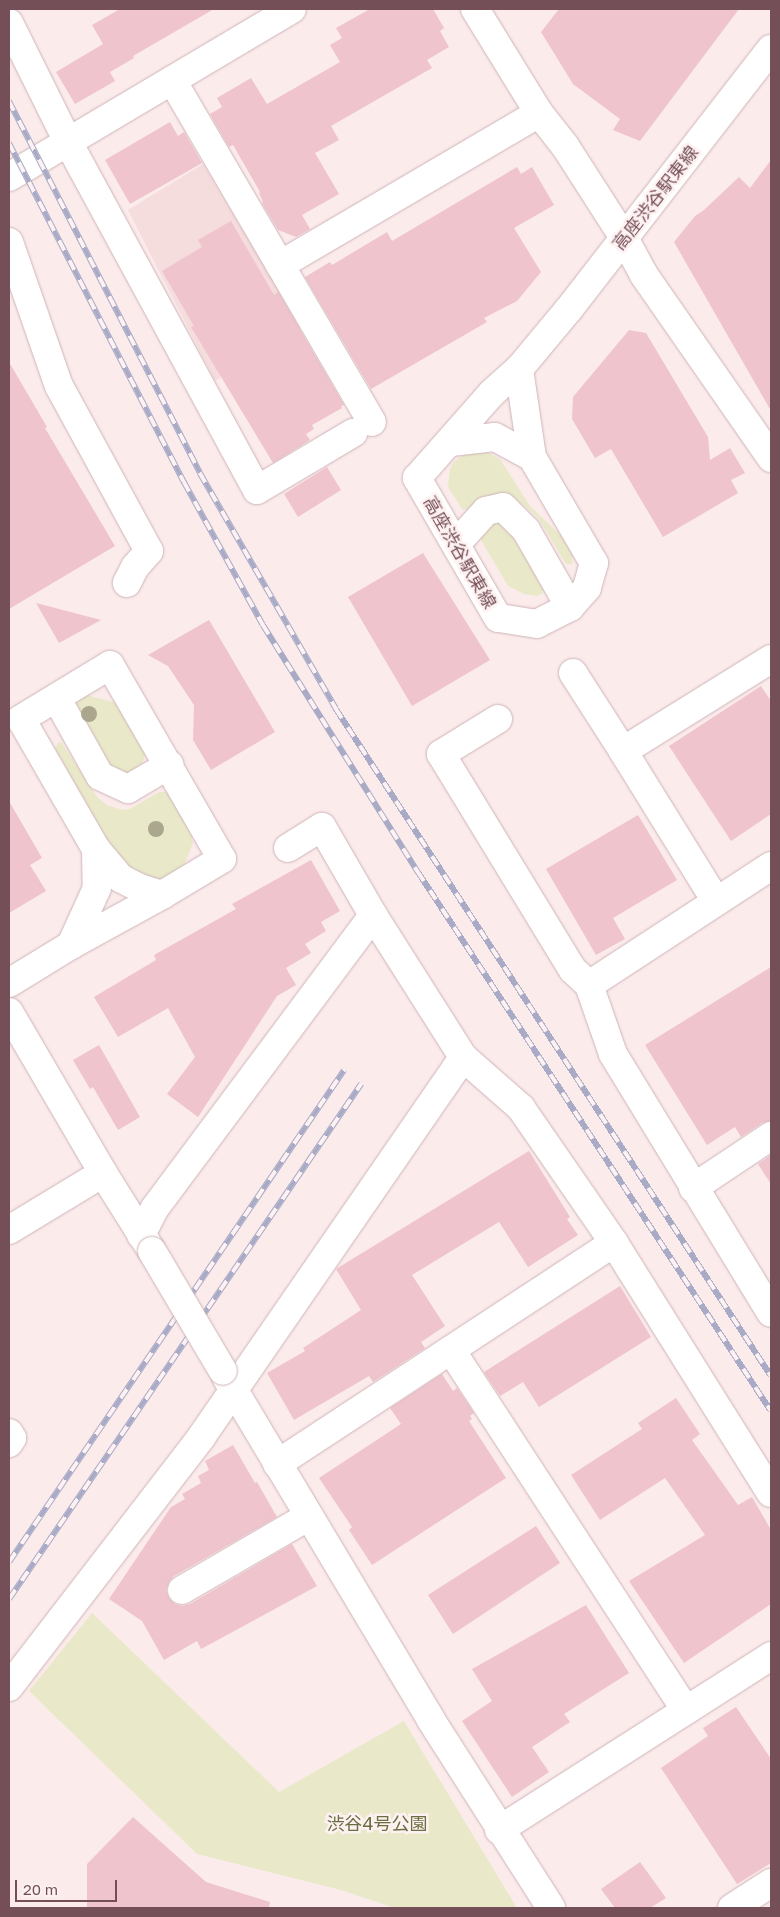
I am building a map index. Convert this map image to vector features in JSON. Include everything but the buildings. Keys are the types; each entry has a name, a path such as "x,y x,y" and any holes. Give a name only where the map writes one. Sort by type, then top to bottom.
{"street":[{"path":"9,177 292,9"},
{"path":"475,9 539,113 565,146 624,238 644,275 771,458"},
{"path":"9,23 68,142 257,490 362,428 280,265 172,80"},
{"name":"高座渋谷駅東線","path":"519,369 532,458 594,564 587,588 570,607 537,624 498,618 417,478 492,394 519,369 771,49"},
{"path":"280,265 539,113"},
{"path":"9,242 59,386 149,551 136,567 127,584"},
{"path":"451,442 495,438 532,458"},
{"path":"456,544 486,511 503,507 526,530 570,607"},
{"path":"623,751 771,659"},
{"path":"9,983 71,945 162,895 222,859 110,665 57,699 21,719 96,849 120,878 140,888 162,895"},
{"path":"573,673 716,901"},
{"path":"57,699 100,776 128,789 169,765"},
{"path":"498,719 441,754 573,970 589,986 613,1054 771,1313"},
{"path":"288,848 322,827 374,915 463,1057 521,1108 614,1243 771,1493"},
{"path":"71,945 97,888 96,849"},
{"path":"589,986 771,866"},
{"path":"146,1243 155,1208 374,915"},
{"path":"9,1012 277,1464 499,1830 551,1908"},
{"path":"9,1687 202,1436 228,1381 463,1057"},
{"path":"693,1188 771,1136"},
{"path":"9,1230 103,1173"},
{"path":"277,1464 614,1243"},
{"path":"451,1350 686,1710"},
{"path":"9,1433 12,1438 9,1443"},
{"path":"182,1590 309,1516"},
{"path":"499,1830 771,1656"},
{"path":"732,1908 771,1883"}],"shaded area":[{"path":"203,164 301,327 215,381 128,210"}],"green space":[{"path":"485,451 500,459 530,506 573,547 572,564 566,564 538,518 515,498 496,494 468,510 462,509 448,487 450,469 453,463 466,452"},
{"path":"500,522 511,534 544,587 543,593 537,596 524,594 508,586 480,536 486,523"},
{"path":"87,695 116,703 146,753 138,770 128,775 107,768 70,702"},
{"path":"59,742 62,743 97,797 107,805 123,810 130,809 159,792 167,792 190,827 193,843 183,868 162,880 152,881 121,864 55,748"},
{"name":"渋谷4号公園","path":"92,1613 279,1792 404,1721 517,1908 395,1908 341,1890 197,1854 29,1691"}],"railway":[{"path":"9,101 200,473 336,709 771,1376"},
{"path":"9,143 184,482 263,625 418,872 771,1411"},
{"path":"9,1562 344,1070"},
{"path":"9,1599 361,1084"}]}
